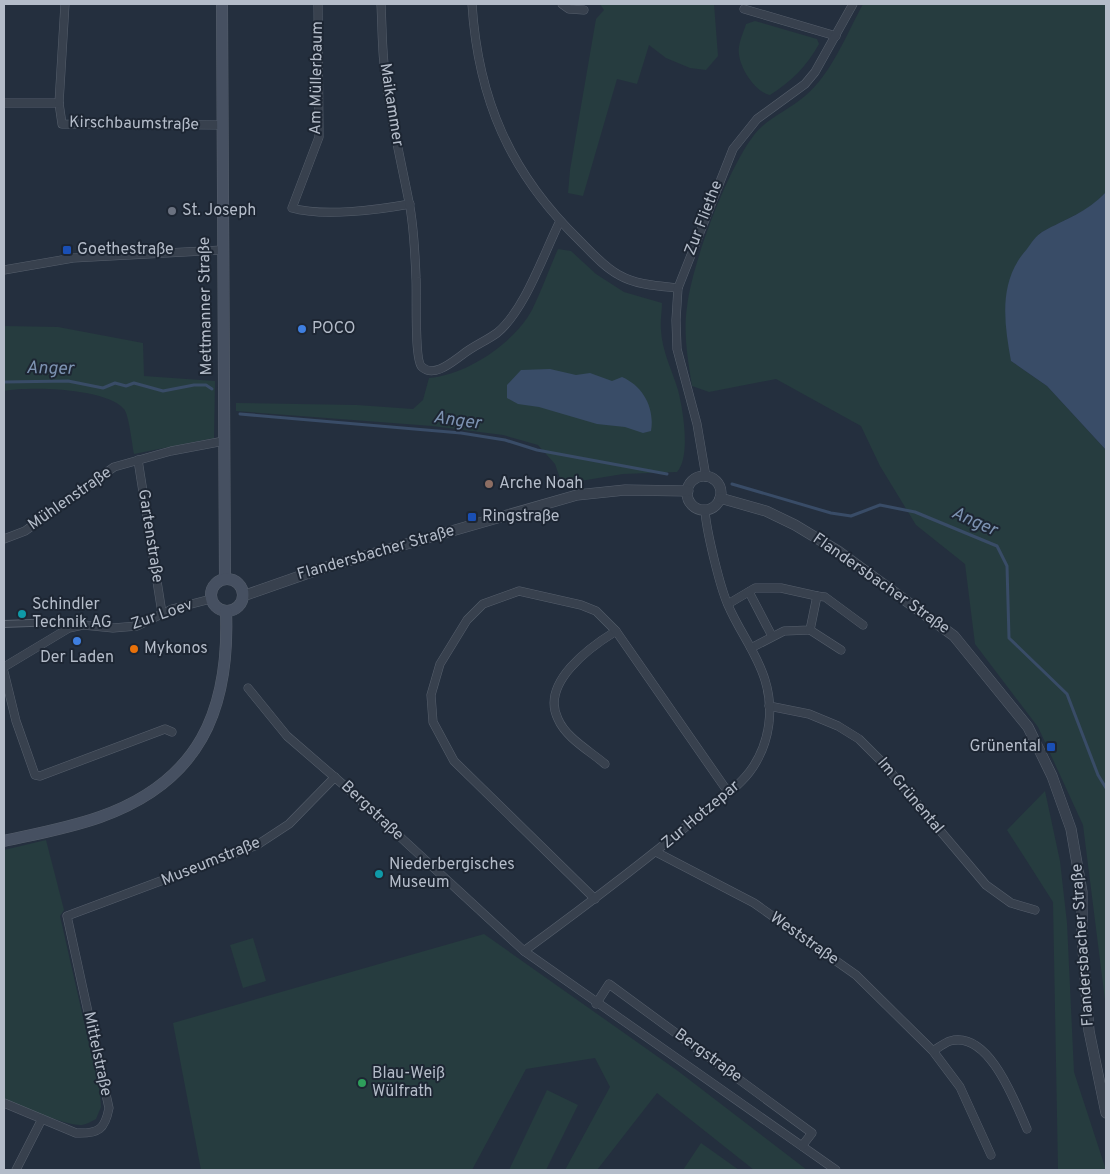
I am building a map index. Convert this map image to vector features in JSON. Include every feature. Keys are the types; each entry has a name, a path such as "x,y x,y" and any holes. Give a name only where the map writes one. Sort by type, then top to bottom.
{"main road":[{"name":"Mettmanner Straße","path":"222,4 225,579"},
{"path":"225,579 236,581 242,590 243,596 238,607 226,611 216,606 211,599 211,592 215,583 225,579"},
{"path":"4,841 101,817 144,796 172,778 188,759 203,736 218,703 226,663 226,611"}],"street":[{"path":"59,103 65,4"},
{"name":"Am Müllerbaum","path":"318,4 318,137 292,208 305,212 320,212 386,208 410,204"},
{"name":"Maikammer","path":"381,4 384,64 410,204 418,312 416,349 418,364 425,370 439,369 449,365 497,332 512,317 526,293 560,221"},
{"path":"472,4 474,36 485,92 512,152 530,183 560,221 619,275 635,281 678,288"},
{"path":"562,4 569,9 584,10"},
{"name":"Zur Fliethe","path":"706,477 696,424 677,349 678,288 733,148 757,118 805,84 823,61 853,4"},
{"path":"744,9 836,36"},
{"name":"Kirschbaumstraße","path":"4,103 59,103 62,124 222,125"},
{"path":"4,270 72,258 222,250"},
{"name":"Mühlenstraße","path":"4,538 26,531 114,467 224,441"},
{"name":"Gartenstraße","path":"138,460 162,613"},
{"path":"706,477 717,483 720,490 720,498 713,508 705,510 692,504 688,491 692,482 706,477"},
{"name":"Flandersbacher Straße","path":"243,596 299,576 576,496 624,490 688,491"},
{"name":"Flandersbacher Straße","path":"720,498 766,512 802,529 838,551 954,636 1028,727 1052,776 1071,829 1082,892 1082,936 1090,1031 1106,1113"},
{"name":"Zur Hotzepar","path":"524,951 656,852 740,784 758,758 768,734 770,706 765,680 728,604 705,510"},
{"path":"728,604 755,588 781,588 825,598 863,625"},
{"path":"595,899 454,761 434,722 431,695 440,664 467,620 483,604 520,591 581,605 596,611 616,631 728,792"},
{"path":"749,592 772,636"},
{"path":"810,630 817,596"},
{"name":"Zur Loev","path":"4,667 69,628 83,625 113,628 137,626 162,613 211,599"},
{"path":"4,624 56,622 69,628"},
{"path":"751,648 784,631 810,630 842,650"},
{"path":"605,764 570,734 558,720 553,705 559,683 576,663 600,641 616,631"},
{"path":"4,672 16,721 35,775 40,776 68,767 165,729 172,732"},
{"name":"Bergstraße","path":"248,688 287,736 335,777 524,951 596,1004 836,1170"},
{"name":"Im Grünental","path":"770,706 809,714 838,726 860,739 883,763 986,885 1012,903 1035,910"},
{"name":"Museumstraße","path":"67,916 243,852 266,840 289,824 335,777"},
{"name":"Weststraße","path":"656,852 754,903 856,975 933,1051 960,1088 991,1155"},
{"name":"Mittelstraße","path":"4,1103 60,1128 76,1133 89,1133 99,1130 106,1122 109,1108 67,916"},
{"name":"Bergstraße","path":"596,1004 609,984 812,1132 802,1146"},
{"path":"933,1051 951,1041 969,1042 984,1052 1000,1074 1027,1128"},
{"path":"16,1170 42,1119"}],"green space":[{"path":"600,4 714,4 718,56 706,70 690,68 666,58 649,45 637,84 617,79 583,196 568,193 570,170 596,19 604,10"},
{"path":"863,4 1106,4 1106,192 1091,207 1040,233 1011,361 1047,386 1106,450 1106,1008 1083,825 1038,727 975,644 965,564 916,525 880,466 861,426 776,379 709,392 692,386 686,337 687,307 690,288 703,242 722,193 733,170 759,129 799,101 815,87 838,53"},
{"path":"755,21 817,39 819,44 798,73 770,95 764,93 752,83 740,61 740,44 746,24"},
{"path":"558,249 571,251 596,274 624,292 662,303 662,338 665,353 678,390 684,420 684,456 677,472 623,474 562,484 555,464 538,445 503,435 432,426 236,411 236,403 357,405 413,409 423,400 429,378 444,376 474,364 502,345 514,334 532,310"},
{"path":"4,326 58,327 143,343 144,376 215,381 214,438 134,454 126,412 115,402 67,390 16,389 4,391"},
{"path":"1045,791 1060,861 1067,923 1074,1072 1106,1170 1058,1170 1053,902 1007,830"},
{"path":"46,840 64,910 60,916 100,1092 101,1107 96,1119 82,1125 65,1122 31,1111 4,1099 4,850"},
{"name":"Blau-Weiß Wülfrath","path":"484,934 678,1071 807,1170 754,1170 657,1093 597,1170 565,1170 610,1087 595,1058 526,1069 472,1170 201,1170 173,1023"},
{"path":"253,938 266,981 243,988 230,945"},
{"path":"547,1090 578,1105 546,1170 509,1170"},
{"path":"701,1143 739,1170 683,1170"}],"water":[{"path":"1106,192 1106,450 1047,386 1011,361 1005,317 1007,288 1011,275 1018,261 1034,240 1042,232 1084,210"},
{"path":"550,369 576,375 590,373 612,381 622,377 629,381 636,386 646,399 651,414 651,431 643,433 625,427 597,424 539,407 518,404 507,398 507,385 521,370"}],"waterway":[{"name":"Anger","path":"4,382 68,381 103,388 115,383 126,386 134,383 163,391 194,385 206,385 212,389"},
{"name":"Anger","path":"240,414 461,433 505,440 537,450 667,474"},
{"name":"Anger","path":"732,484 831,513 851,516 880,505 915,512 997,546 1007,566 1009,638 1067,694 1098,775 1106,788"}],"place":[{"name":"St. Joseph","path":"172,211"},
{"name":"Goethestraße","path":"67,250"},
{"name":"POCO","path":"302,329"},
{"name":"Arche Noah","path":"489,484"},
{"name":"Ringstraße","path":"472,517"},
{"name":"Schindler Technik AG","path":"22,614"},
{"name":"Der Laden","path":"77,641"},
{"name":"Mykonos","path":"134,649"},
{"name":"Grünental","path":"1051,747"},
{"name":"Niederbergisches Museum","path":"379,874"},
{"name":"Blau-Weiß Wülfrath","path":"362,1083"}]}
